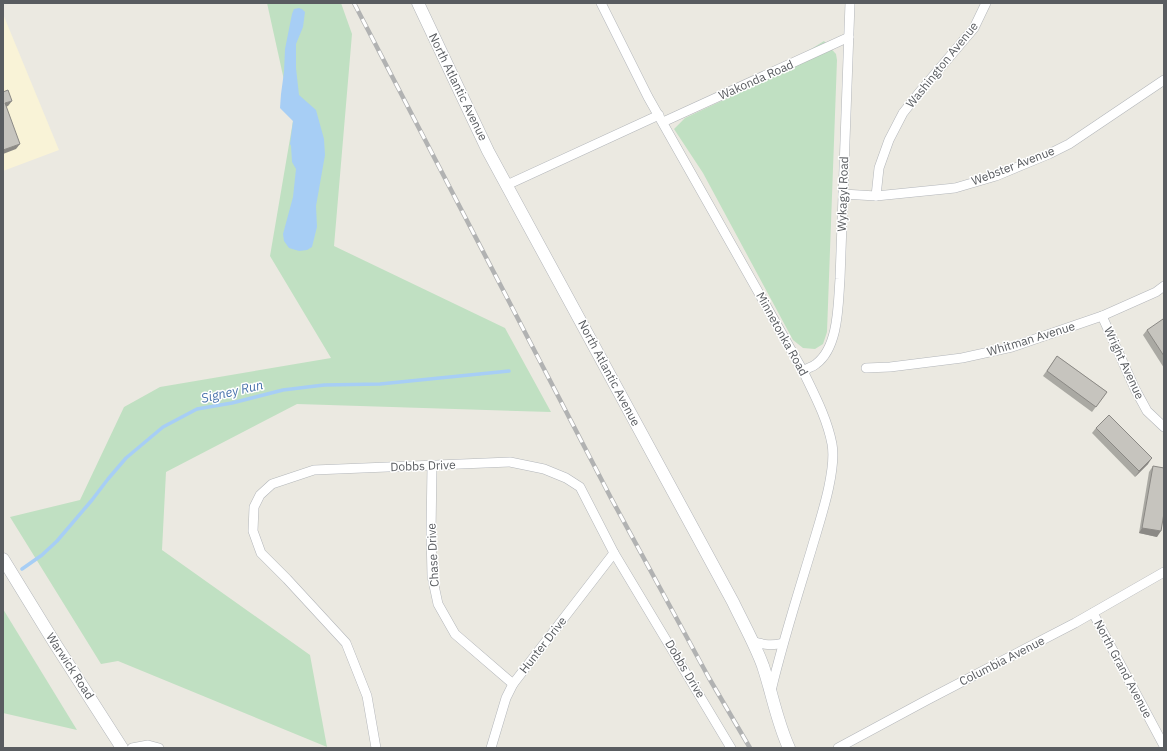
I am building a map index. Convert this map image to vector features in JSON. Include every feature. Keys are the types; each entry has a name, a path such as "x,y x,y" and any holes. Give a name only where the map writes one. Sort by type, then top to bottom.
{"street":[{"name":"North Atlantic Avenue","path":"418,3 488,151 716,569 752,641 762,664 781,730 789,748"},
{"name":"Minnetonka Road","path":"601,3 648,97 802,371 823,413 832,445 832,464 828,490 783,643 771,691"},
{"name":"Wykagyl Road","path":"802,371 817,364 825,354 833,340 836,323 840,279 850,3"},
{"name":"Washington Avenue","path":"876,196 879,168 889,140 903,113 974,28 986,3"},
{"name":"Wakonda Road","path":"506,185 849,37"},
{"name":"Webster Avenue","path":"843,194 876,196 954,188 996,176 1022,166 1069,144 1164,80"},
{"name":"Whitman Avenue","path":"866,368 890,367 962,358 1012,347 1102,316 1156,292 1164,286"},
{"name":"Wright Avenue","path":"1102,316 1138,395 1147,411 1164,427"},
{"name":"Dobbs Drive","path":"376,748 367,696 346,643 261,553 253,530 254,507 260,495 272,484 314,470 510,462 544,469 566,478 580,487 614,553 731,748"},
{"name":"Chase Drive","path":"432,466 432,568 438,604 455,634 513,684"},
{"name":"Hunter Drive","path":"491,748 506,698 513,684 614,553"},
{"name":"Warwick Road","path":"3,559 122,748"},
{"name":"Columbia Avenue","path":"838,748 1093,613 1164,572"},
{"name":"North Grand Avenue","path":"1093,613 1164,746"},
{"path":"752,641 766,645 783,643"},
{"path":"132,748 148,745 158,748"}],"shaded area":[{"path":"3,14 59,150 3,171"}],"green space":[{"path":"267,3 341,3 352,34 334,246 505,328 551,412 297,404 166,472 162,550 310,655 327,747 118,661 101,664 10,517 80,500 124,407 160,387 331,358 270,256 293,121"},
{"path":"824,41 836,54 837,60 827,332 823,344 815,349 803,348 793,340 703,173 674,129 685,118 796,66 800,56"},
{"path":"3,609 77,730 3,713"}],"water":[{"path":"299,8 305,12 303,27 296,44 296,68 299,95 316,110 324,139 325,155 316,206 317,227 312,247 307,250 299,251 289,248 284,241 283,234 293,197 296,169 292,162 290,144 293,121 280,108 285,49 292,14 294,9"}],"building":[{"path":"8,90 12,101 5,103 20,144 3,150 3,92"},
{"path":"1163,319 1164,321 1164,356 1147,330"},
{"path":"1057,356 1107,392 1096,407 1047,371"},
{"path":"1109,415 1152,458 1139,471 1096,428"},
{"path":"1153,466 1164,468 1164,513 1161,531 1142,528"}],"waterway":[{"name":"Signey Run","path":"22,569 42,555 57,541 126,458 163,427 197,409 232,403 283,390 324,385 380,384 509,371"}],"railway":[{"path":"354,3 611,498 709,678 750,748"}]}
